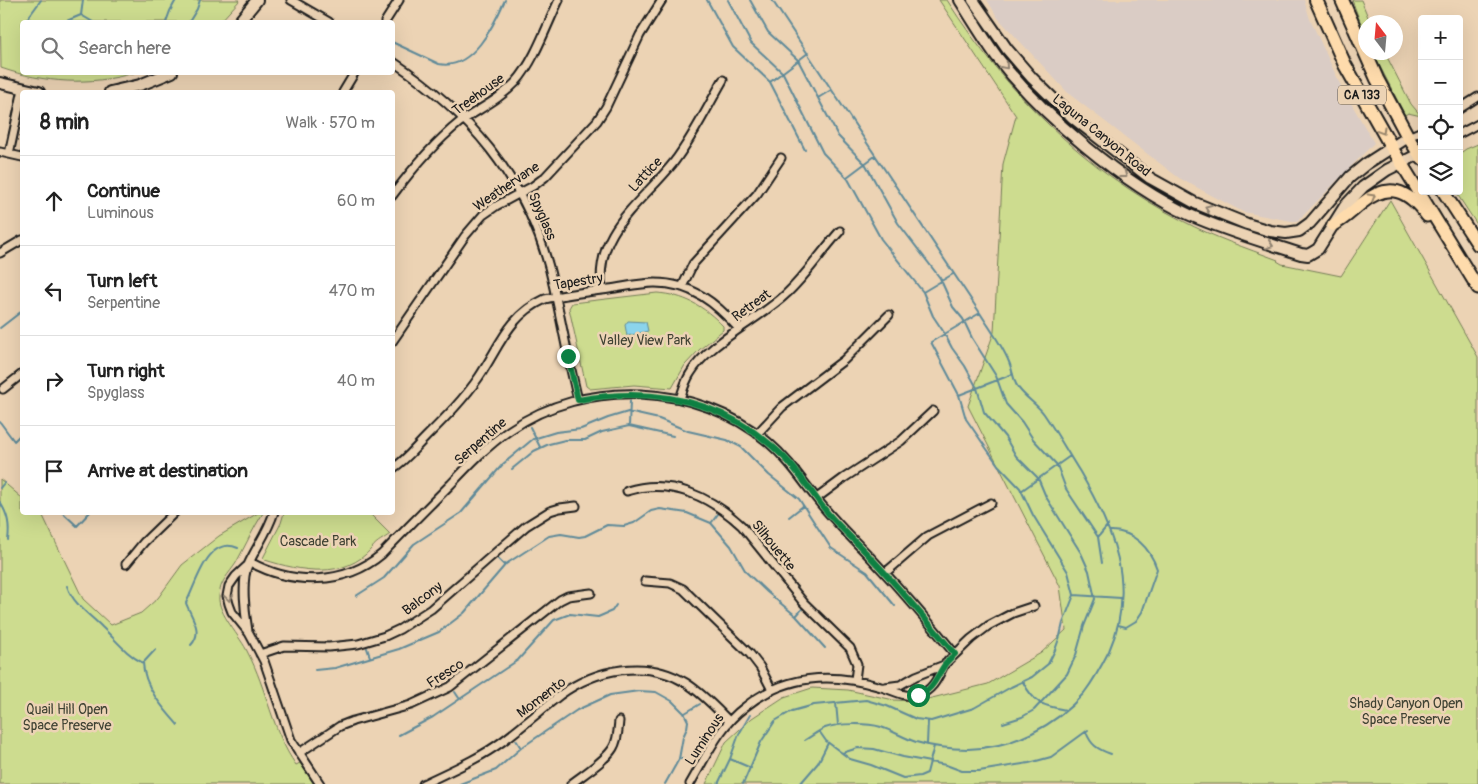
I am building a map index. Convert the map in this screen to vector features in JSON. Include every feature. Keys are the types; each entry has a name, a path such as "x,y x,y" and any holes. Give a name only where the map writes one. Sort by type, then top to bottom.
{"highway":[{"name":"CA 133","path":"1316,0 1345,65 1392,148"},
{"name":"CA 133","path":"1342,0 1377,79 1408,137"}],"main road":[{"path":"241,20 258,0"},
{"name":"Laguna Canyon Road","path":"960,0 997,57 1063,126 1143,189 1189,214 1243,236 1308,255 1318,249 1345,206 1358,192 1374,178 1402,161 1418,156"},
{"name":"Laguna Canyon Road","path":"973,0 1007,48 1032,78 1072,117 1112,150 1150,178 1195,202 1247,224 1270,231 1286,233 1299,230 1318,215 1350,177 1366,164 1408,137 1418,151"},
{"path":"977,26 983,15"},
{"path":"122,90 147,83 165,75"},
{"path":"0,83 28,90"},
{"name":"CA 133","path":"1392,148 1402,161 1453,250 1478,288"},
{"path":"1333,225 1375,195 1387,190 1399,191 1408,195 1414,201 1453,250"},
{"path":"1446,195 1478,245"}],"street":[{"path":"291,0 326,20"},
{"path":"386,20 399,0"},
{"name":"Treehouse","path":"395,192 415,166 437,143 465,119 501,95 518,80 530,61 559,0"},
{"name":"Weathervane","path":"395,338 470,229 483,215 545,177 597,120 606,107 640,35 662,0"},
{"name":"Spyglass","path":"395,63 434,90 465,119 502,165 519,193 540,241 556,297 578,400"},
{"path":"344,90 353,75"},
{"name":"Lattice","path":"602,290 603,262 613,233 628,211 664,174 682,151 723,80"},
{"path":"1463,106 1478,97"},
{"path":"9,154 20,103"},
{"path":"1463,132 1478,124"},
{"path":"1408,137 1418,132"},
{"path":"0,152 20,157"},
{"path":"682,287 693,264 758,194 781,158"},
{"name":"Retreat","path":"680,399 695,366 709,352 792,289 840,230"},
{"path":"0,253 20,241"},
{"name":"Tapestry","path":"395,466 410,454 456,406 478,378 515,320 539,302 556,297 654,283 682,287 702,295 715,303 739,329"},
{"path":"757,434 782,407 844,360 889,315"},
{"path":"3,389 20,376"},
{"name":"Serpentine","path":"249,564 286,576 314,580 333,578 359,569 382,554 475,460 502,436 518,425 578,400 600,396 632,394 663,396 680,399 723,415 757,434 789,461 832,518 885,573 955,654"},
{"path":"818,498 844,478 901,441 933,411"},
{"name":"Silhouette","path":"627,491 652,485 681,490 698,496 733,517 804,603 850,648 857,664 856,680"},
{"path":"885,573 928,536 991,503"},
{"name":"Balcony","path":"260,654 284,646 329,647 358,644 400,629 431,609 526,526 550,512 560,508 576,506"},
{"path":"126,564 172,515"},
{"path":"249,633 244,605 244,577 273,515"},
{"path":"249,564 229,586 227,596 232,612 249,633 260,654 271,679 288,734 320,784"},
{"path":"645,581 670,583 683,589 750,654 772,690"},
{"name":"Fresco","path":"299,753 340,726 411,705 439,693 468,674 560,600 568,596 591,593"},
{"name":"Luminous","path":"690,784 717,737 730,721 743,707 772,690 793,682 830,677 856,680 905,695 922,694 933,686 944,665 980,632 996,621 1034,606"},
{"name":"Luminous","path":"882,687 900,685 916,676 944,665"},
{"name":"Momento","path":"422,784 462,765 501,742 573,687 612,672 630,668 658,672 686,683 730,721"},
{"path":"571,784 613,748 618,735 619,721"}],"shaded area":[{"path":"987,0 1304,0 1310,19 1340,84 1374,143 1297,222 1243,212 1179,178 1069,94 998,18"}],"green space":[{"path":"0,0 240,0 222,20 20,20 20,74 1,68"},
{"name":"Shady Canyon Open Space Preserve","path":"939,0 947,0 995,67 1050,126 1081,153 1147,201 1206,232 1278,260 1282,264 1341,276 1390,200 1478,357 1478,784 706,784 726,742 752,718 784,697 812,688 848,690 894,700 913,701 932,698 988,684 1041,653 1066,630 1060,586 968,406 994,332 1003,164 1016,116"},
{"path":"1352,0 1361,0 1367,15 1358,16"},
{"path":"1377,60 1389,60 1411,104 1418,112 1418,115 1408,113 1405,115"},
{"path":"26,75 126,75 84,81 50,80"},
{"path":"1478,144 1478,226 1458,195 1463,195 1463,151"},
{"name":"Valley View Park","path":"657,293 676,296 701,307 723,326 723,330 699,350 685,365 672,388 634,385 590,389 586,386 569,308 572,303"},
{"name":"Quail Hill Open Space Preserve","path":"0,479 20,496 20,515 42,515 83,599 111,625 141,613 158,598 182,565 219,536 255,515 262,515 236,563 223,582 219,603 225,617 245,647 255,667 275,724 288,752 296,765 300,763 314,784 0,784"},
{"name":"Cascade Park","path":"283,515 371,515 390,534 361,558 349,565 336,569 307,569 279,564 263,558"}],"water":[{"path":"628,321 646,322 648,331 627,336 625,325"}],"waterway":[{"path":"26,20 41,0"},
{"path":"83,0 81,15 90,20"},
{"path":"167,20 176,0"},
{"path":"190,20 200,0"},
{"path":"395,43 439,64 451,64 462,60 480,44 488,33 505,0"},
{"path":"707,0 733,47 770,82 805,150"},
{"path":"728,0 751,43 783,73 823,153 848,179 881,239 923,292 933,316 977,388 984,412 1005,437 1016,456 1038,478 1046,497 1081,553 1089,571 1095,599 1084,626 1076,655 1067,674 1034,710 1022,717 1003,723"},
{"path":"750,0 768,32 798,60 838,136 866,165 898,223 940,278 953,307 963,319 972,338 996,376 1006,404 1022,422 1033,439 1057,465 1066,489 1098,537 1102,563"},
{"path":"772,0 996,337 1009,362 1018,388 1044,414 1080,472 1103,515 1111,536 1118,558 1121,580 1121,603 1117,627 1109,651 1098,672 1084,693 1073,705 1060,716 1032,733 1017,740 985,748 955,749 916,742 881,727 853,724 825,728 805,740"},
{"path":"69,20 81,15"},
{"path":"27,18 31,20"},
{"path":"770,82 808,53"},
{"path":"818,98 831,90"},
{"path":"847,177 875,156"},
{"path":"923,292 953,274"},
{"path":"0,328 20,313"},
{"path":"743,784 761,742 775,721 792,711 814,705 866,700 887,706 916,719 931,721 974,708 1032,677 1048,664 1055,650 1074,595 1068,572 1033,515 1020,488 998,465 966,419 959,395 931,342 980,313"},
{"path":"959,395 1013,374"},
{"path":"629,426 630,401"},
{"path":"356,596 384,578 414,544 461,513 503,464 533,439 556,432 581,429 628,412 659,419 688,431 727,440 741,447 769,475 799,499 831,548 867,572 895,606"},
{"path":"0,422 14,441 20,435"},
{"path":"512,469 534,451 549,444 565,440 585,440 602,432 629,426 673,436"},
{"path":"530,427 540,447"},
{"path":"1021,491 1070,456"},
{"path":"0,488 4,483"},
{"path":"0,502 8,520 8,540"},
{"path":"789,517 803,506"},
{"path":"315,670 335,668 399,649 439,632 464,613 506,564 549,536 561,534 585,536 607,525 624,526 634,523 651,511 660,509 687,513 711,523 731,546 746,572 796,616 825,648"},
{"path":"712,522 718,514"},
{"path":"65,515 77,526 87,515"},
{"path":"1098,537 1108,525"},
{"path":"1110,531 1118,531 1140,542 1150,554 1157,569 1142,612 1136,621 1126,627 1118,625"},
{"path":"191,645 195,640 196,629 186,603 199,573 204,563 218,548 227,546 238,548"},
{"path":"497,558 504,565"},
{"path":"67,586 73,598 82,608 126,651 143,663"},
{"path":"1074,595 1121,598"},
{"path":"399,735 433,717 518,660 554,620 570,614 598,617 612,611 616,605"},
{"path":"797,615 802,609"},
{"path":"367,648 370,657"},
{"path":"155,650 143,663 144,672 155,697 178,725"},
{"path":"1023,682 1035,699 1045,705 1066,710"},
{"path":"460,784 496,770 521,748 577,710 610,695 639,691 656,692 672,701 684,713 688,721 679,759 665,784"},
{"path":"455,692 459,698"},
{"path":"836,703 838,725"},
{"path":"685,713 700,704"},
{"path":"718,784 739,734 750,715"},
{"path":"927,744 928,721"},
{"path":"842,753 858,748 874,749 903,757 946,765 962,771 979,771 1029,763 1051,757 1088,730"},
{"path":"819,731 826,741 850,759 903,778 920,776 927,773 934,746"},
{"path":"1086,732 1095,746 1111,754"},
{"path":"516,740 521,748"},
{"path":"800,784 818,763 828,743"},
{"path":"679,758 691,763"},
{"path":"730,759 751,768"}],"route":[{"path":"568,356 578,400 600,396 640,394 689,401 736,421 757,434 784,457 793,466 832,518 885,573 955,654 944,665 933,686 926,692 918,695"}]}
